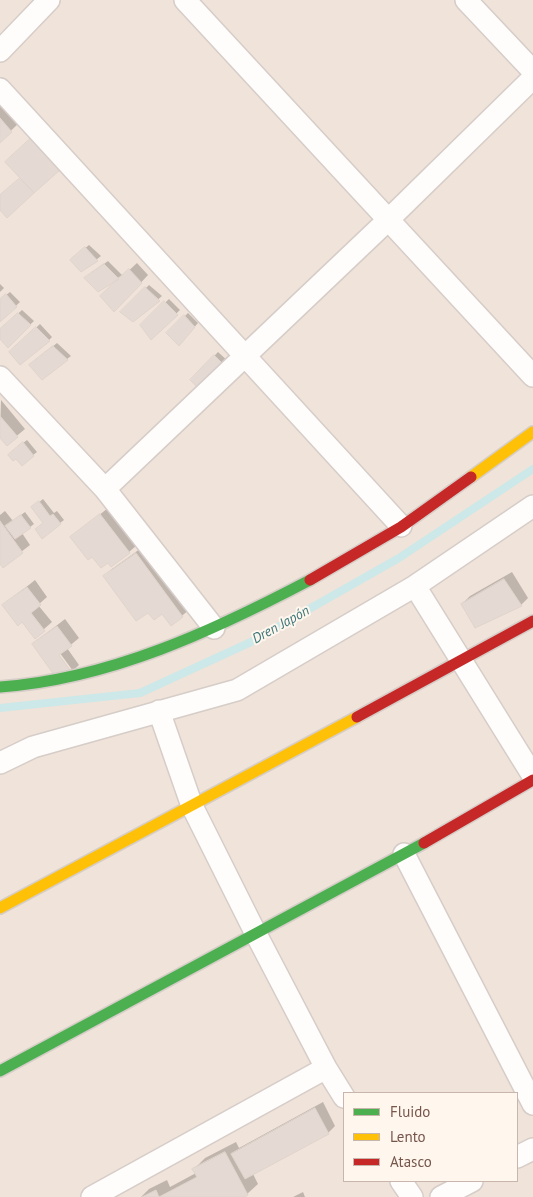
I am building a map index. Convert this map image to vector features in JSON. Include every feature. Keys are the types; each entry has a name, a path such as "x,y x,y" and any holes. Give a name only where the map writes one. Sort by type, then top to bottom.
{"street":[{"path":"0,51 49,0"},
{"path":"185,0 533,376"},
{"path":"466,0 533,71"},
{"path":"105,489 388,220 533,78"},
{"path":"0,89 401,526"},
{"path":"0,377 105,489 214,628"},
{"path":"0,687 32,686 77,677 139,658 214,628 291,591 401,526 533,432"},
{"path":"0,763 33,747 237,690 414,586 533,506"},
{"path":"414,586 533,776"},
{"path":"0,908 533,621"},
{"path":"159,711 192,806 256,934 326,1068 343,1095"},
{"path":"0,1071 404,854 533,780"},
{"path":"404,854 533,1104"},
{"path":"92,1197 326,1068"},
{"path":"518,1156 533,1149"},
{"path":"402,1182 412,1197"},
{"path":"440,1197 470,1182"}],"shaded area":[{"path":"0,0 533,0 533,1197 0,1197"}],"building":[{"path":"0,118 12,132 0,143"},
{"path":"31,138 60,170 34,193 5,162"},
{"path":"20,178 34,193 7,218 0,210 0,195"},
{"path":"85,247 98,261 81,272 70,260"},
{"path":"104,264 119,279 98,292 84,278"},
{"path":"129,269 142,283 114,312 100,296"},
{"path":"145,287 160,301 133,322 120,312"},
{"path":"6,294 17,307 0,322 0,299"},
{"path":"164,301 178,315 151,340 140,325"},
{"path":"18,313 31,325 8,348 0,339 0,329"},
{"path":"184,315 195,327 179,346 166,333"},
{"path":"36,327 50,341 20,365 9,352"},
{"path":"53,346 68,360 42,380 29,365"},
{"path":"214,355 227,368 200,390 190,380"},
{"path":"0,416 18,437 7,446 0,438"},
{"path":"23,442 34,456 22,466 16,459 13,461 8,455"},
{"path":"39,501 50,516 53,514 61,524 42,539 35,529 43,523 31,507"},
{"path":"100,514 130,553 111,567 108,563 101,568 92,557 88,560 70,537"},
{"path":"21,515 31,528 15,539 5,526"},
{"path":"0,521 23,553 3,568 0,564"},
{"path":"136,553 183,617 171,626 162,614 154,620 148,613 136,621 103,576"},
{"path":"504,579 522,606 475,628 461,604"},
{"path":"27,587 41,605 31,613 45,631 35,639 22,622 18,626 2,605"},
{"path":"57,626 72,646 59,655 73,674 57,679 32,644"},
{"path":"315,1108 329,1134 245,1179 231,1154"},
{"path":"225,1152 248,1195 245,1197 159,1197 197,1177 192,1169"},
{"path":"156,1190 159,1197 142,1197"}],"waterway":[{"name":"Dren Japón","path":"0,708 140,693 251,642 399,558 533,469"}],"traffic: fast":[{"path":"0,687 41,682 81,674 160,650 236,617 310,580"},
{"path":"0,1071 424,843"}],"traffic: slow":[{"path":"471,477 533,432"},
{"path":"0,908 357,717"}],"traffic: jam":[{"path":"310,580 401,527 471,477"},
{"path":"357,717 533,621"},
{"path":"424,843 533,780"}]}
